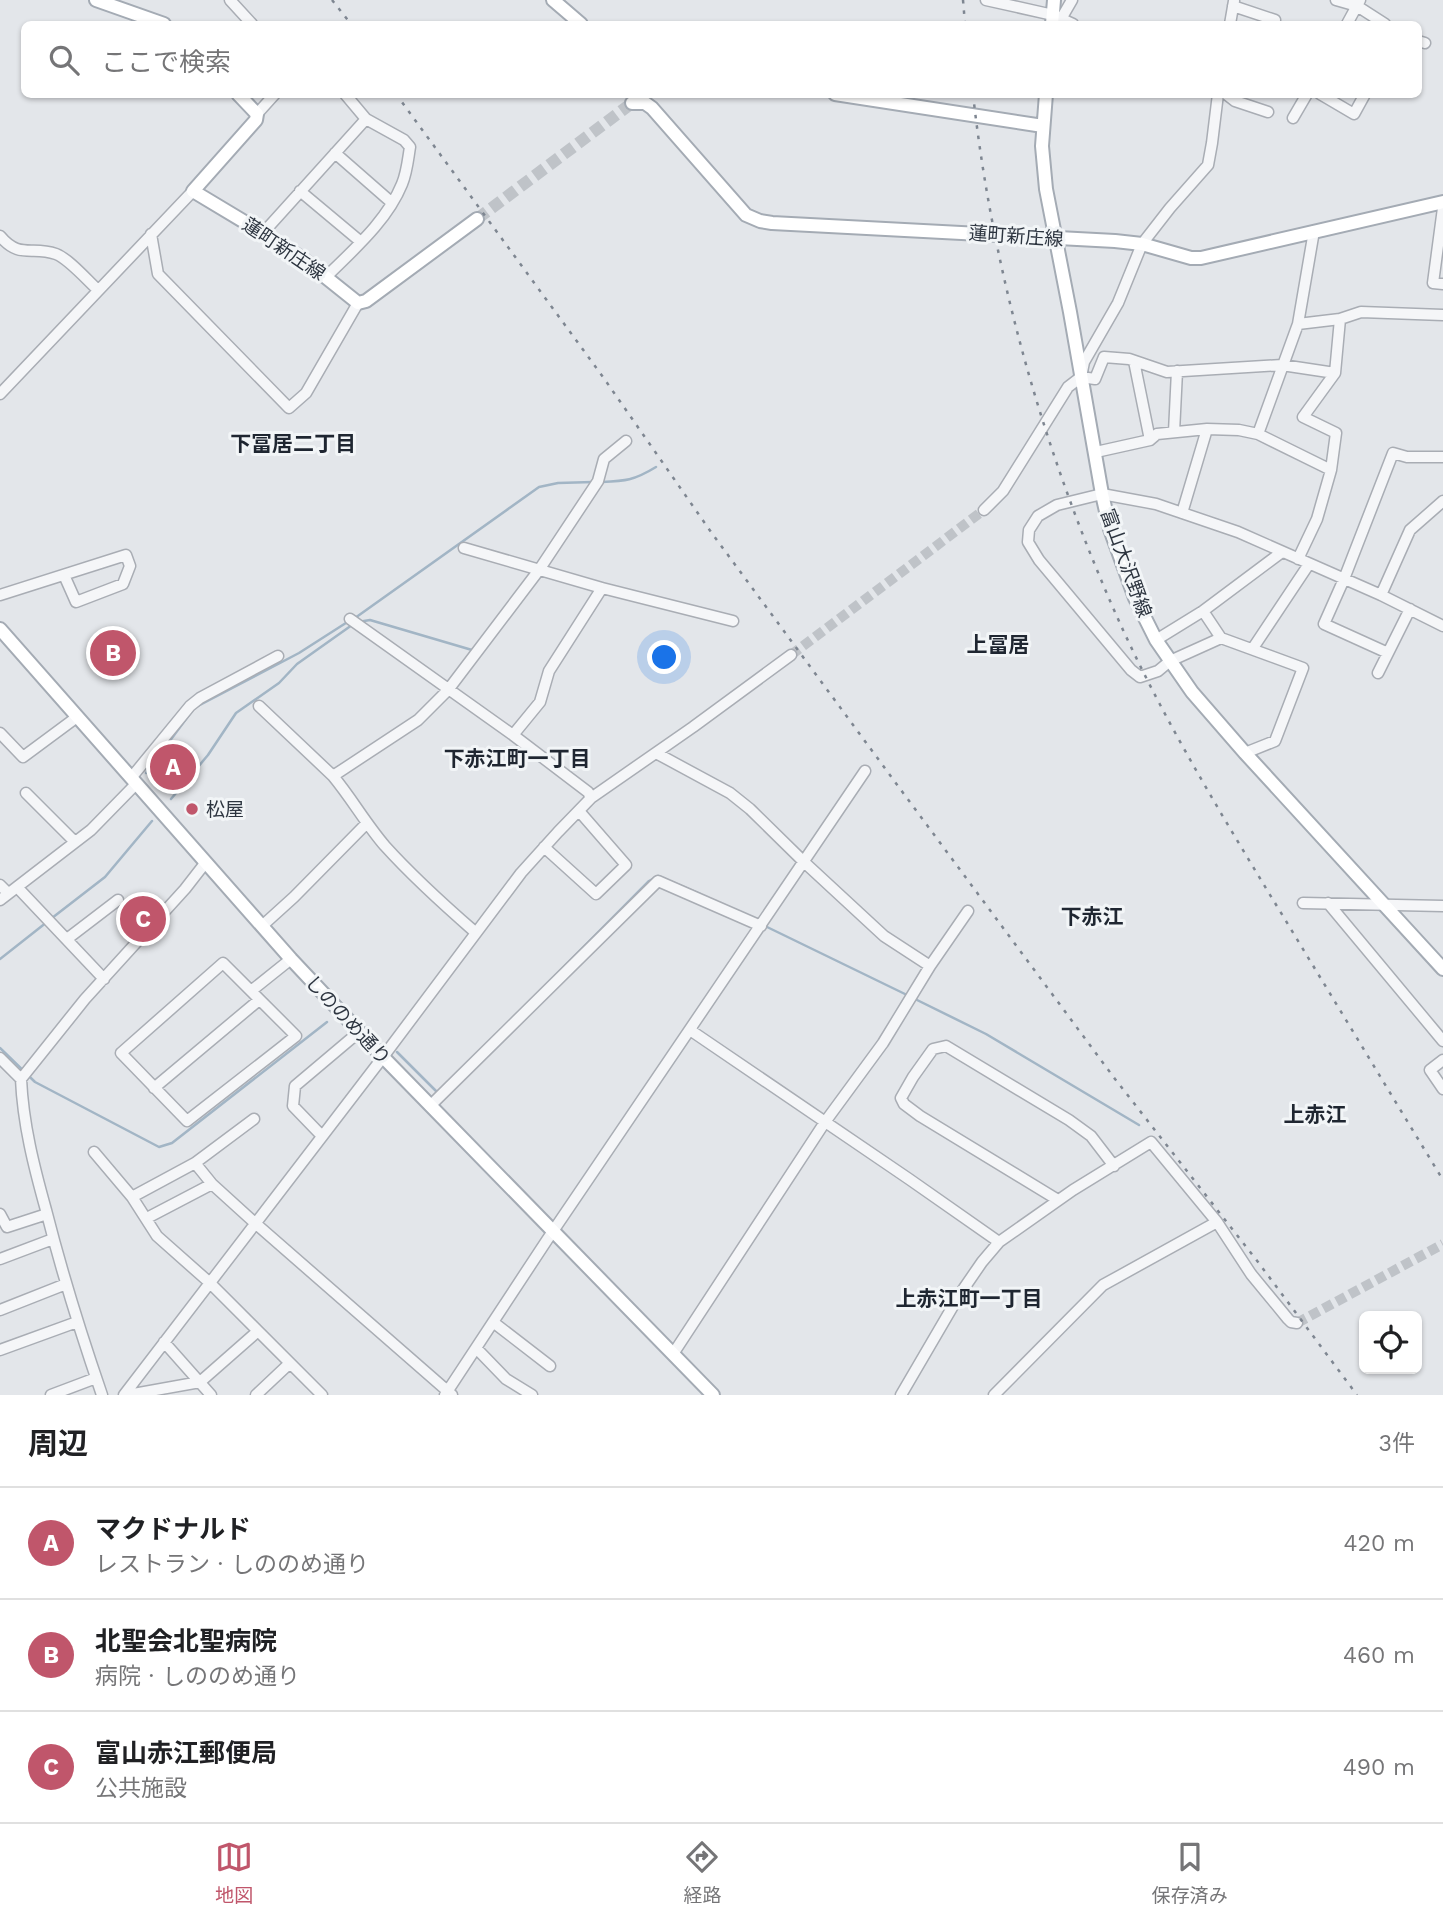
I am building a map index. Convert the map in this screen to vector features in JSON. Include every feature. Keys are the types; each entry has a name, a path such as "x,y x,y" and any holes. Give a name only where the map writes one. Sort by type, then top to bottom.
{"main road":[{"path":"96,0 156,21"},
{"path":"553,0 578,21"},
{"path":"1054,0 1055,20"},
{"path":"193,191 256,120 257,114 242,98"},
{"path":"861,98 1043,126"},
{"name":"富山大沢野線","path":"1046,98 1042,146 1045,189 1102,494 1135,598 1156,640 1192,692 1443,970"},
{"name":"蓮町新庄線","path":"632,103 645,103 652,108 746,215 772,223 1115,241 1142,244 1191,258 1201,258 1443,202"},
{"name":"蓮町新庄線","path":"193,191 263,233 358,303"},
{"path":"358,303 366,301 477,219"},
{"name":"しののめ通り","path":"0,629 290,959 713,1395"}],"street":[{"path":"230,0 249,21"},
{"path":"986,0 1055,20 1072,0"},
{"path":"1336,0 1359,3 1381,21"},
{"path":"1231,21 1234,3 1275,20"},
{"path":"1349,21 1359,3"},
{"path":"257,114 271,98"},
{"path":"326,277 361,242 402,186 410,147 404,140 366,119 348,98"},
{"path":"984,510 1003,491 1068,387 1081,377 1083,362 1118,303 1142,244 1208,165 1218,98"},
{"path":"1231,98 1268,113"},
{"path":"1293,118 1305,98"},
{"path":"1327,98 1354,114 1363,98"},
{"path":"263,233 366,119"},
{"path":"335,153 391,202"},
{"path":"0,394 193,191"},
{"path":"300,191 361,242"},
{"path":"1443,208 1433,283 1443,284"},
{"path":"1258,434 1298,324 1314,231"},
{"path":"151,234 158,274 289,408 306,393 358,303"},
{"path":"0,236 15,250 58,254 98,290"},
{"path":"1298,324 1340,319 1361,312 1443,315"},
{"path":"1298,559 1317,519 1331,470 1336,433 1303,416 1335,373 1340,319"},
{"path":"1081,377 1095,379 1104,357 1134,361 1167,372 1282,365 1335,373"},
{"path":"1134,361 1150,440"},
{"path":"1174,432 1178,371"},
{"path":"1096,452 1150,440 1157,434 1207,429 1239,430 1258,434 1331,470"},
{"path":"1182,513 1207,429"},
{"path":"333,776 418,720 448,690 539,569 598,481 604,459 626,440"},
{"path":"1388,653 1324,624 1393,453 1407,457 1443,457"},
{"path":"1221,638 1170,662 1158,671 1140,677 1131,670 1039,560 1028,542 1029,530 1038,516 1057,505 1102,494 1156,504 1238,532 1381,595 1443,626"},
{"path":"1381,595 1410,530 1443,501"},
{"path":"464,548 602,588 733,621"},
{"path":"1156,640 1203,611 1282,552"},
{"path":"0,595 126,555 130,566 123,584 76,602 64,575"},
{"path":"1253,648 1309,564"},
{"path":"513,735 540,702 549,671 602,588"},
{"path":"1378,673 1410,609"},
{"path":"1203,611 1221,638 1303,668 1275,741 1245,752"},
{"path":"350,619 513,735 588,792 591,799"},
{"path":"126,1395 475,932 544,847 591,799 791,655"},
{"path":"8,893 91,830 133,781 190,706 278,656"},
{"path":"259,706 333,776 353,800 367,824 414,876 475,932"},
{"path":"0,733 23,757 78,717"},
{"path":"656,753 730,793 750,808 884,936 930,966"},
{"path":"195,1163 212,1184 448,1394 552,1232 865,771"},
{"path":"26,793 75,842"},
{"path":"544,847 596,894 626,865 579,811"},
{"path":"262,926 367,824"},
{"path":"102,1395 77,1322 30,1149 22,1098 24,1075 104,979 186,889 206,862"},
{"path":"430,1106 658,881 761,926"},
{"path":"0,885 67,939 104,979"},
{"path":"67,939 118,900"},
{"path":"1303,903 1443,906"},
{"path":"1328,904 1443,1041"},
{"path":"673,1354 825,1122 883,1043 930,966 968,911"},
{"path":"251,991 290,959"},
{"path":"223,963 259,1000 296,1036 187,1121 121,1053 223,963"},
{"path":"153,1088 259,1000"},
{"path":"690,1030 999,1242"},
{"path":"322,1136 293,1106 295,1086 359,1032"},
{"path":"1058,1200 904,1104 901,1098 933,1049 946,1046 1069,1120 1091,1136 1114,1166"},
{"path":"1443,1060 1430,1070 1443,1089"},
{"path":"2,1062 24,1075"},
{"path":"132,1197 195,1163 254,1119"},
{"path":"901,1395 960,1294 999,1242 1058,1200 1151,1142 1217,1223 1288,1319 1297,1323"},
{"path":"94,1152 132,1197 157,1236 210,1283 322,1395"},
{"path":"147,1219 212,1184"},
{"path":"0,1214 7,1227 47,1214"},
{"path":"994,1395 1104,1285 1217,1223"},
{"path":"0,1259 54,1239"},
{"path":"0,1310 66,1284"},
{"path":"0,1350 77,1322"},
{"path":"493,1322 550,1366"},
{"path":"126,1395 200,1382 258,1331"},
{"path":"164,1342 211,1395"},
{"path":"476,1348 506,1379 532,1395"},
{"path":"256,1395 290,1363"},
{"path":"51,1395 70,1392 96,1378"}],"waterway":[{"path":"600,482 629,479 656,467"},
{"path":"355,618 539,487 558,483 593,482"},
{"path":"358,622 370,620 472,650"},
{"path":"196,707 299,653 349,621"},
{"path":"171,799 208,755 236,713 279,683 297,664 352,625"},
{"path":"146,773 192,711"},
{"path":"52,918 105,877 152,821"},
{"path":"540,991 649,881 658,876 700,894"},
{"path":"0,959 47,922"},
{"path":"765,926 907,995"},
{"path":"913,998 986,1034 1139,1125"},
{"path":"0,1048 35,1082 159,1147 172,1143 327,1022"},
{"path":"397,1052 439,1092"}],"tunnel":[{"path":"477,219 632,103"},
{"path":"791,655 984,510"},
{"path":"1297,1323 1443,1244"}],"railway":[{"path":"332,0 349,21"},
{"path":"963,0 965,21"},
{"path":"399,98 603,377 711,532 898,786 1115,1079 1258,1262 1357,1395"},
{"path":"974,98 994,231 1027,368 1070,502 1123,630 1176,735 1215,803 1443,1180"}],"place":[{"name":"北聖会北聖病院","path":"113,653"},
{"name":"マクドナルド","path":"173,767"},
{"name":"松屋","path":"192,809"},
{"name":"富山赤江郵便局","path":"143,919"}],"district":[{"name":"下冨居二丁目","path":"293,443"},
{"name":"上冨居","path":"998,644"},
{"name":"下赤江町一丁目","path":"517,758"},
{"name":"下赤江","path":"1092,916"},
{"name":"上赤江","path":"1315,1114"},
{"name":"上赤江町一丁目","path":"969,1298"}]}
